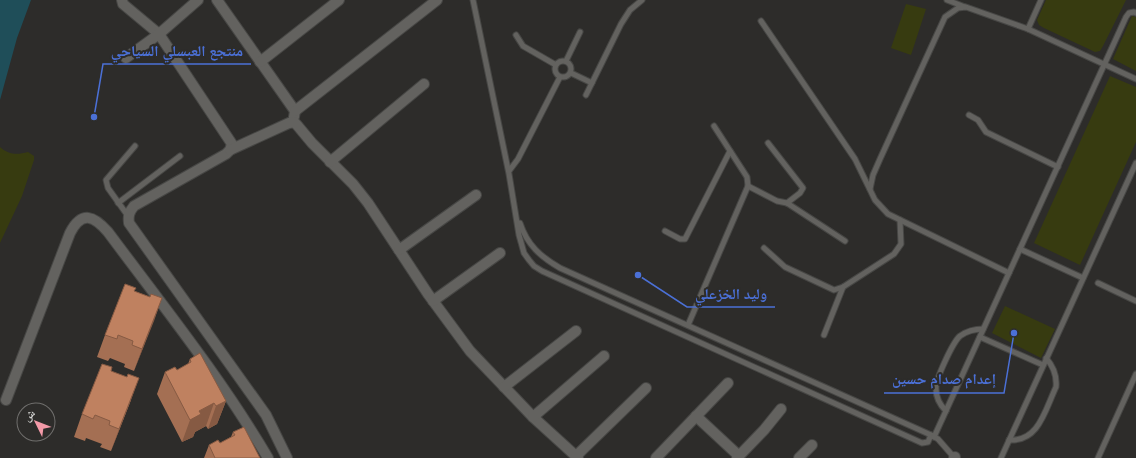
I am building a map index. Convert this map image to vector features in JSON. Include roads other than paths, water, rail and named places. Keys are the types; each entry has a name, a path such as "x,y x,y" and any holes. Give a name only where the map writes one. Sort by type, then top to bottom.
{"street":[{"path":"122,0 123,4 159,34 232,144 230,150"},
{"path":"126,58 159,34 198,0"},
{"path":"216,0 295,111 294,122 330,162 353,184 368,203 433,301 470,351 533,417 577,457 646,388"},
{"path":"260,62 339,0"},
{"path":"295,111 437,0"},
{"path":"330,162 424,84"},
{"path":"288,458 266,415 194,316 154,257 132,229 128,217 130,211 140,202 226,154 230,150 276,128 294,122"},
{"path":"399,250 476,195"},
{"path":"6,400 70,233 74,225 81,219 91,217 99,222 108,232 185,334 226,392 268,458"},
{"path":"433,301 500,253"},
{"path":"504,387 576,331"},
{"path":"533,417 604,356"},
{"path":"656,458 728,383"},
{"path":"696,416 738,457 764,430 781,408"},
{"path":"799,458 812,445"}],"lane":[{"path":"473,0 509,171 519,235 524,253 534,266 542,271 922,444 928,442 933,436 946,411 1126,17 1134,12 1136,13"},
{"path":"586,95 621,24 630,10 642,0"},
{"path":"947,0 1028,29 1136,79"},
{"path":"1028,29 1041,0"},
{"path":"870,189 880,159 945,17 958,8 966,7"},
{"path":"761,21 855,159 875,200 881,208 888,214 1009,273"},
{"path":"566,61 580,32"},
{"path":"516,35 523,46 556,65"},
{"path":"560,61 566,61 572,68 571,73 564,78 556,74 554,70 560,61"},
{"path":"571,73 592,83"},
{"path":"509,171 518,158 560,77"},
{"path":"969,115 978,120 986,132 1058,167"},
{"path":"688,325 748,186 747,177 714,126"},
{"path":"768,144 803,188 800,193 787,203"},
{"path":"128,217 108,188 106,180 135,146"},
{"path":"665,231 680,239 685,239 730,151"},
{"path":"118,203 180,156"},
{"path":"1001,458 1136,163"},
{"path":"748,186 777,201 787,203 845,241"},
{"path":"516,211 527,240 532,247 548,261 560,268 933,436 943,444 955,458"},
{"path":"764,248 785,267 834,290 843,287 894,254 901,244 900,220"},
{"path":"1020,248 1083,278"},
{"path":"1098,283 1136,301"},
{"path":"824,335 843,287"},
{"path":"946,411 938,401 936,395 936,383 956,341 971,330 984,329"},
{"path":"980,337 1043,365"},
{"path":"1009,440 1027,437 1037,429 1056,387 1054,369 1046,358"},
{"path":"1098,458 1136,374"}],"water":[{"path":"0,0 31,0 17,38 0,100"}],"place":[{"name":"منتجع العبسلي السياحي","path":"94,117"},
{"name":"وليد الخزعلي","path":"638,275"},
{"name":"إعدام صدام حسين","path":"1014,333"}]}
